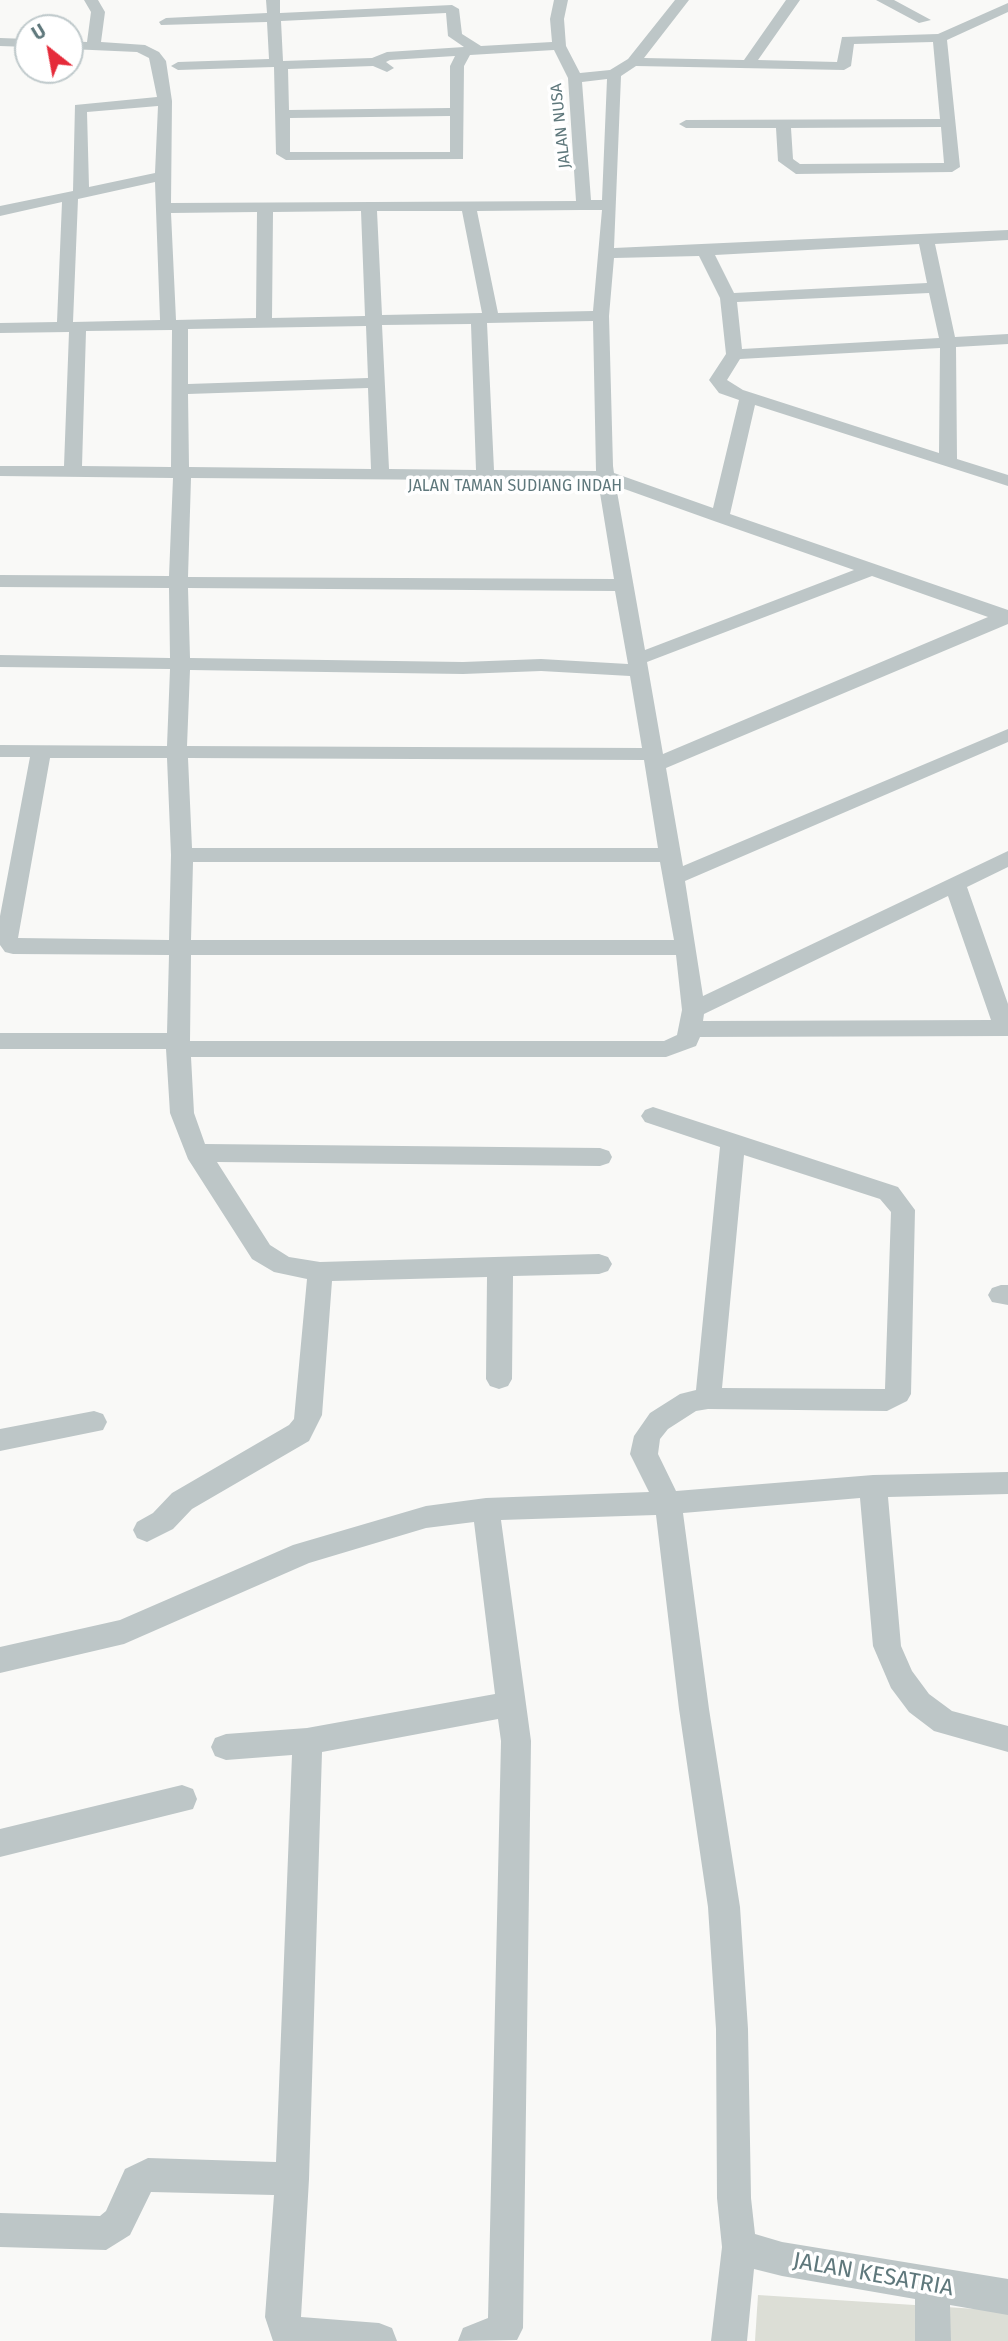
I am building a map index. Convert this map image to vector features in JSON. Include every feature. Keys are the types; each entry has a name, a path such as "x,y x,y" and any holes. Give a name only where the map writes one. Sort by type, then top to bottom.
{"street":[{"path":"91,0 98,12 93,46"},
{"path":"166,22 275,16 452,9 455,36 466,56 456,112 458,156 398,158 283,154 279,64 275,16 273,0"},
{"path":"178,66 375,62 386,68 559,46 557,19 561,0"},
{"path":"575,78 614,74 633,62 682,0"},
{"path":"748,65 793,0"},
{"path":"883,0 924,20"},
{"path":"633,62 844,66 847,40 940,38 1008,7"},
{"path":"783,123 786,161 796,169 952,167 940,38"},
{"path":"84,46 140,48 154,55 159,61 165,101 162,176 178,389 178,451 183,479 178,580 180,662 177,752 182,855 178,1045 182,1113 186,1131 197,1153 261,1252 283,1265 320,1272 599,1264"},
{"name":"JALAN NUSA","path":"559,46 575,78 584,206"},
{"path":"0,1041 666,1049 688,1040 692,1020 685,948 624,584 613,483 601,316 610,205 614,74"},
{"path":"73,472 72,326 80,108 165,101"},
{"path":"280,114 456,112"},
{"path":"686,124 948,123"},
{"path":"0,211 162,176"},
{"path":"164,208 610,205"},
{"path":"469,206 485,319 485,474"},
{"path":"369,207 380,474"},
{"path":"264,322 265,208"},
{"path":"605,253 705,251 1008,235"},
{"path":"926,240 934,288 948,343 948,461"},
{"path":"705,251 728,298 734,354 719,383 728,391 1008,481"},
{"path":"728,298 934,288"},
{"path":"0,328 601,316"},
{"path":"734,354 1008,339"},
{"path":"178,389 377,383"},
{"path":"720,517 748,398"},
{"path":"0,471 73,472 183,479 485,474 613,483"},
{"name":"JALAN TAMAN SUDIANG INDAH","path":"0,484 183,479 613,483 720,517 1008,617"},
{"path":"0,661 463,668 639,665 872,570"},
{"path":"0,581 624,584"},
{"path":"0,751 653,759 1008,617"},
{"path":"673,878 1008,735"},
{"path":"41,751 7,938 9,944 20,949 685,948"},
{"path":"182,855 668,855"},
{"path":"692,1020 1008,858"},
{"path":"692,1020 1006,1028 955,884"},
{"path":"653,1116 889,1193 898,1200 903,1210 898,1394 887,1400 708,1398 676,1409 659,1421 647,1436 644,1454 668,1503 694,1709 724,1907 732,2029 734,2198 739,2247 729,2341"},
{"path":"708,1398 733,1143"},
{"path":"197,1153 600,1157"},
{"path":"499,1379 500,1267"},
{"path":"147,1530 163,1521 182,1501 299,1433 309,1415 320,1272"},
{"path":"0,1440 94,1422"},
{"path":"0,1660 124,1632 278,1563 368,1532 426,1517 486,1509 668,1503 873,1486 1008,1483"},
{"path":"873,1486 887,1646 901,1679 919,1703 944,1721 1008,1739"},
{"path":"476,2341 505,2328 516,1741 509,1704 486,1509"},
{"path":"226,1747 307,1741 509,1704"},
{"path":"307,1741 292,2179 283,2317 287,2331 298,2336 379,2341"},
{"path":"0,1843 182,1799"},
{"path":"0,2230 106,2233 118,2223 137,2181 148,2175 292,2179"},
{"name":"JALAN KESATRIA","path":"739,2247 782,2259 1008,2297"},
{"path":"932,2285 933,2341"}],"shaded area":[{"path":"758,2295 1008,2311 1008,2341 755,2341"}]}
